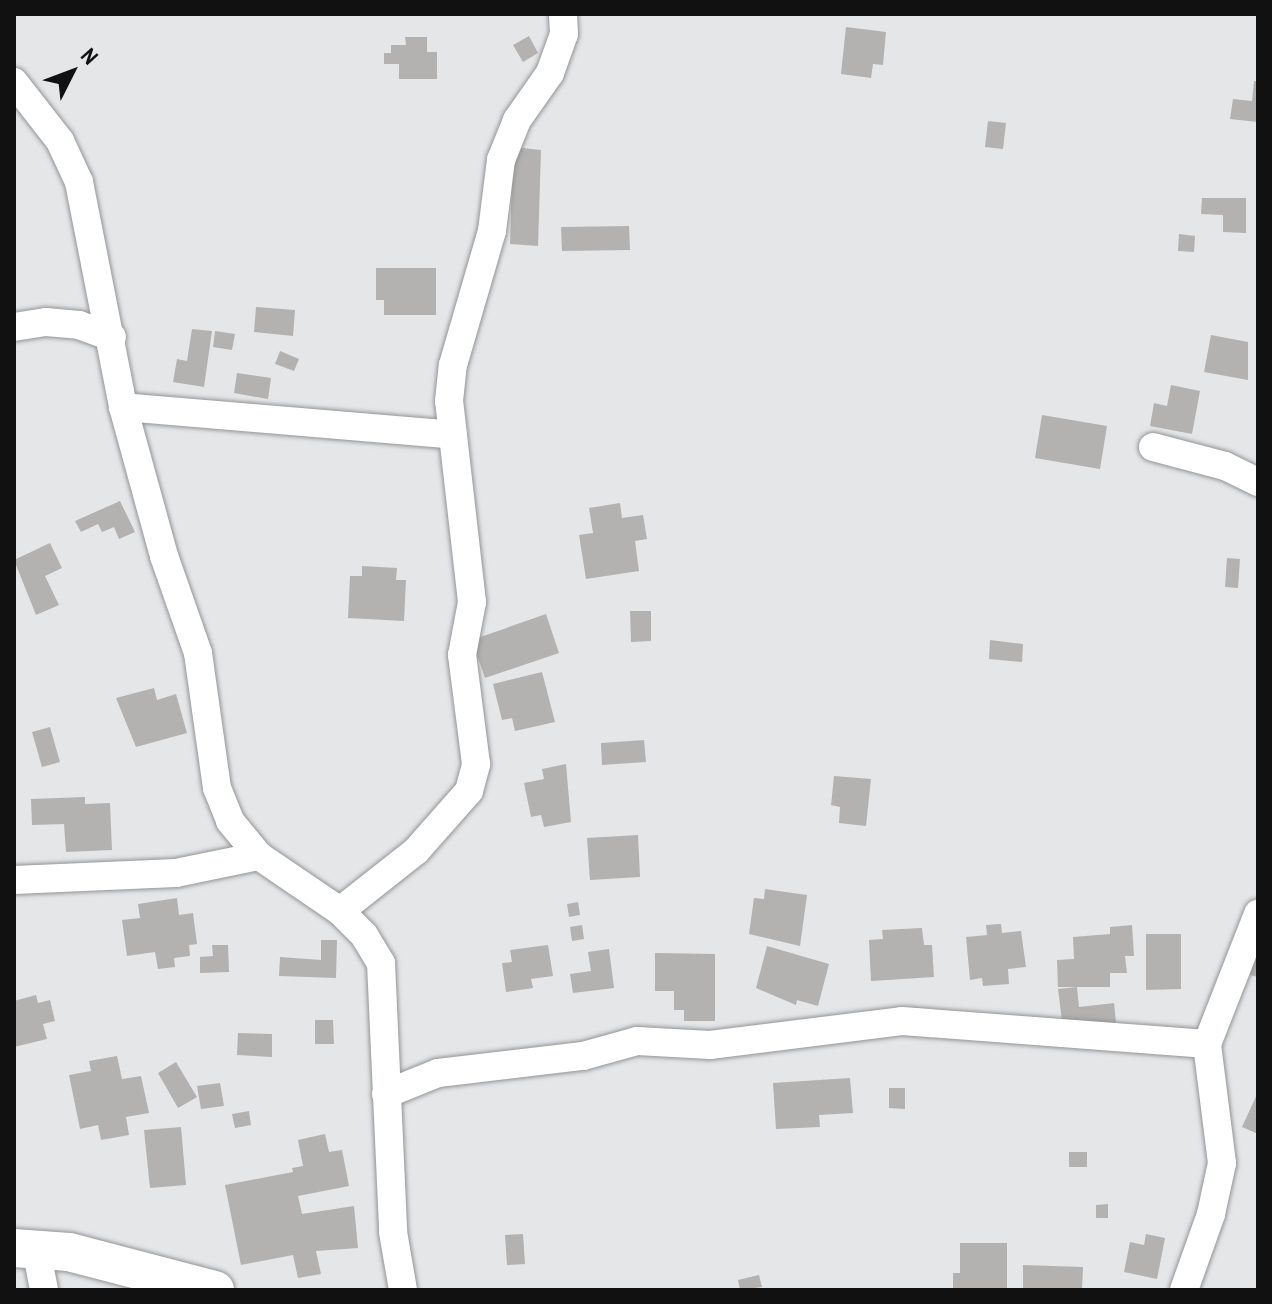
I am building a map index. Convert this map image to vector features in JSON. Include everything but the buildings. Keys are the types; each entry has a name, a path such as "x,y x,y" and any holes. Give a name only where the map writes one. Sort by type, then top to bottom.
{"street":[{"path":"340,911 416,851 469,791 473,778 476,764 462,655 472,602 453,435 453,365 492,231 501,160 517,120 550,73 564,34 563,14"},
{"path":"14,82 60,141 79,182 112,337 123,407 164,556 198,653 217,788 230,821 259,856 340,911 364,935 381,963 393,1232 403,1290"},
{"path":"14,327 46,322 112,337"},
{"path":"123,407 453,435"},
{"path":"1153,447 1225,466 1258,482"},
{"path":"14,880 176,873 259,856"},
{"path":"1184,1290 1222,1163 1207,1044 1258,914"},
{"path":"386,1094 438,1073 583,1056 637,1041 710,1045 902,1021 1207,1044"},
{"path":"44,1290 25,1248 69,1252 215,1290"}]}
